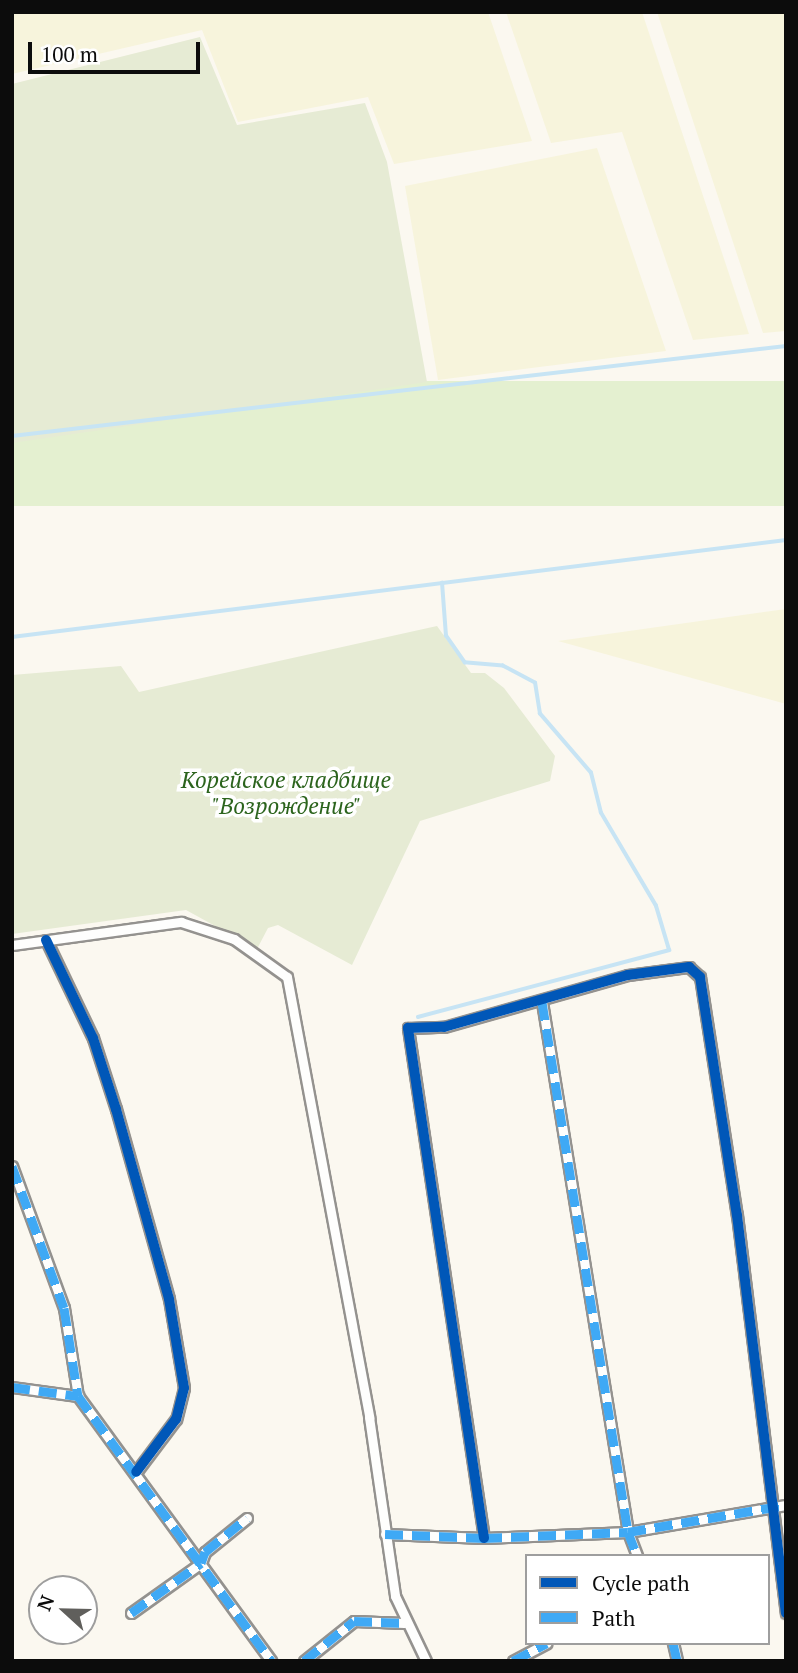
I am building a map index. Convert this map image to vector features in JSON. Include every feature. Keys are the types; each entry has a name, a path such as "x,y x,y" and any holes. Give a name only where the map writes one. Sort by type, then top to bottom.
{"street":[{"path":"12,945 194,924 262,954 287,977 385,1534 404,1623 426,1661"},
{"path":"46,940 93,1038 116,1109 169,1299 182,1375 184,1404 136,1472"},
{"path":"484,1538 408,1028 444,1027 680,965 700,977 786,1613"},
{"path":"542,1002 628,1532 637,1554"},
{"path":"12,1166 64,1308 78,1396 136,1472 271,1661"},
{"path":"12,1387 78,1396"},
{"path":"385,1534 484,1538 628,1532 786,1505"},
{"path":"131,1613 201,1563 205,1552 247,1518"},
{"path":"304,1661 354,1620 404,1623"},
{"path":"513,1661 543,1645"}],"shaded area":[{"path":"12,12 488,12 532,141 394,164 368,97 238,122 202,30 12,74"},
{"path":"506,12 642,12 749,334 693,340 622,132 551,143"},
{"path":"657,12 786,12 786,331 763,333"},
{"path":"597,148 666,351 438,380 405,186"},
{"path":"786,609 786,704 558,641"}],"green space":[{"path":"200,37 237,125 365,103 387,162 427,382 12,443 12,84"},
{"path":"12,381 786,381 786,506 12,506"},
{"name":"Корейское кладбище \"Возрождение\"","path":"437,626 471,673 485,673 504,688 555,756 550,781 420,821 352,965 278,925 268,928 257,949 186,910 12,934 12,675 121,666 139,692"}],"waterway":[{"path":"12,436 786,346"},
{"path":"12,637 786,540"},
{"path":"418,1017 669,950 656,906 601,813 591,773 540,714 535,683 503,666 465,663 446,636 442,583"}],"marked path":[{"path":"542,1002 628,1532 636,1554"},
{"path":"12,1166 64,1308 78,1396 271,1661"},
{"path":"12,1387 78,1396"},
{"path":"385,1534 484,1538 628,1532 786,1505"},
{"path":"131,1613 201,1563 205,1552 247,1518"},
{"path":"304,1661 354,1621 404,1623"},
{"path":"513,1661 543,1645"},
{"path":"673,1645 677,1660"}],"cycle path":[{"path":"46,940 93,1038 116,1109 169,1299 184,1388 176,1419 136,1472"},
{"path":"484,1538 408,1028 444,1027 628,975 689,967 700,977 737,1215 786,1613"}]}
